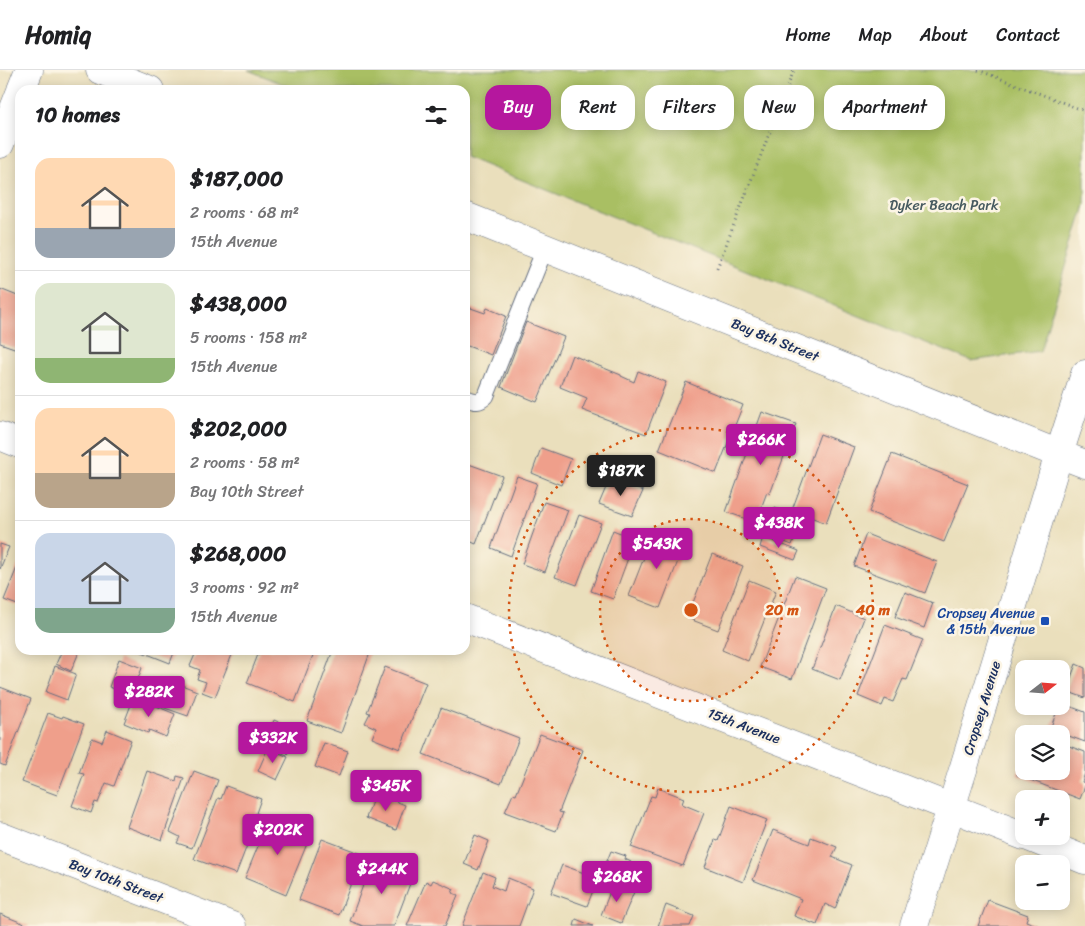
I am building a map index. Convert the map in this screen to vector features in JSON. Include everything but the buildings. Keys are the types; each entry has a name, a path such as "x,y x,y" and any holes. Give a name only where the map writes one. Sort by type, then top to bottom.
{"main road":[{"path":"24,85 29,70"},
{"path":"100,70 138,85"},
{"path":"0,144 15,107"},
{"name":"Bay 8th Street","path":"470,218 1085,464"},
{"name":"Cropsey Avenue","path":"914,926 1085,374"},
{"path":"0,436 15,442"},
{"name":"15th Avenue","path":"470,620 1015,832"},
{"name":"Bay 10th Street","path":"0,836 232,926"},
{"name":"15th Avenue","path":"1048,845 1085,860"}],"lane":[{"path":"470,400 481,400 486,396 545,248"}],"path":[{"path":"717,268 794,70"},
{"path":"978,70 1085,111"}],"green space":[{"name":"Dyker Beach Park","path":"248,70 1085,70 1085,205 1040,351 971,361 470,159 470,85 286,85"}],"place":[{"name":"Cropsey Avenue & 15th Avenue","path":"1045,621"}]}
